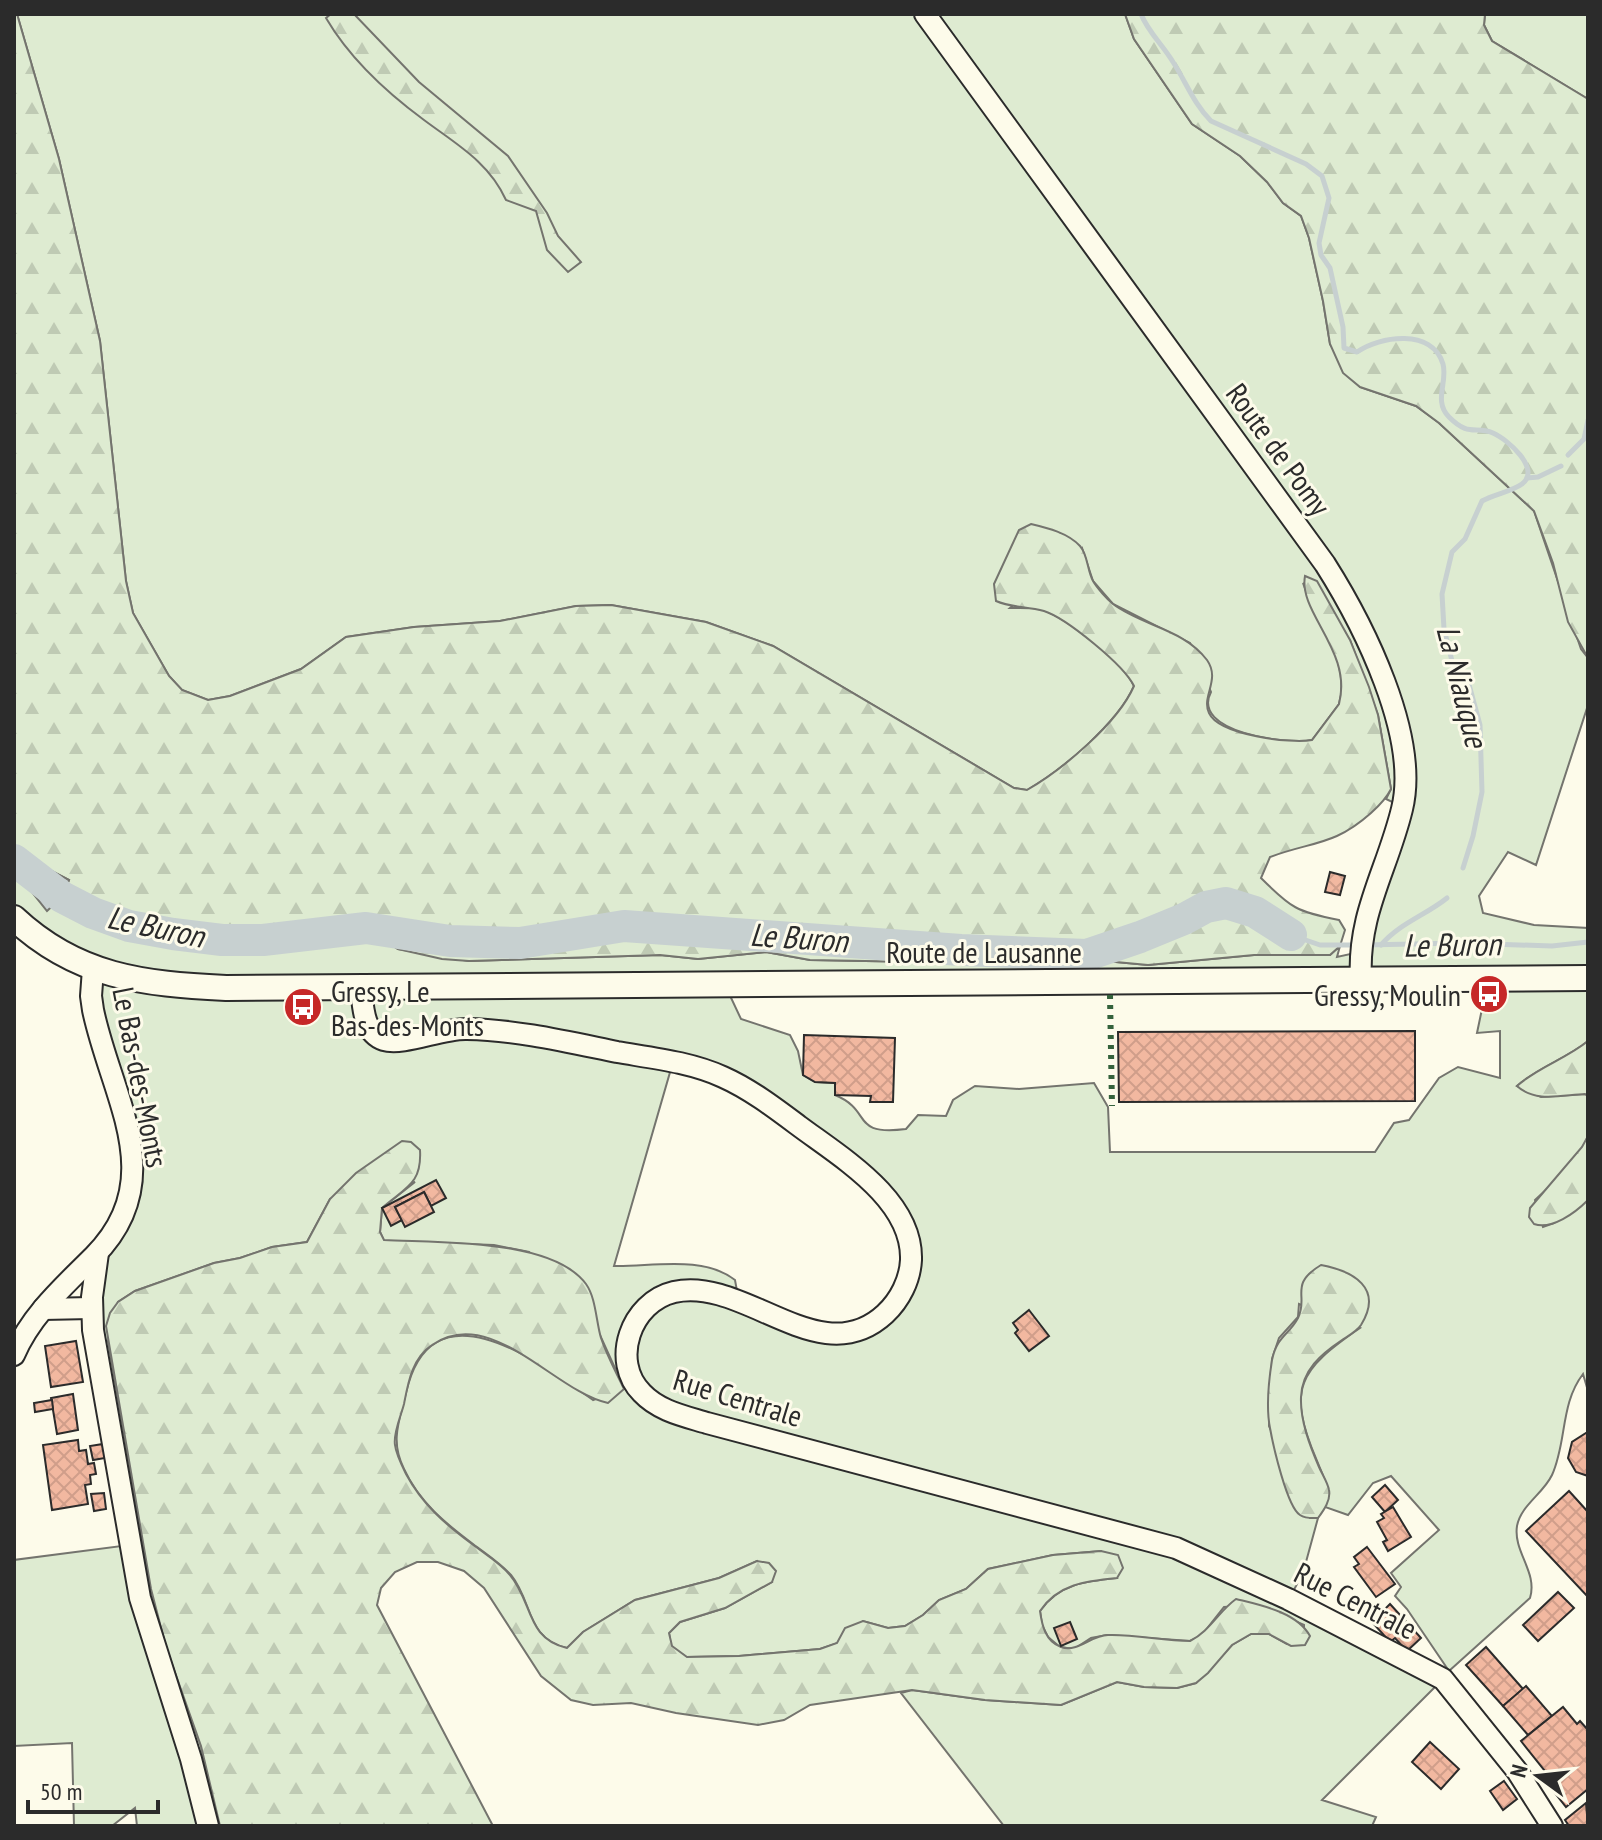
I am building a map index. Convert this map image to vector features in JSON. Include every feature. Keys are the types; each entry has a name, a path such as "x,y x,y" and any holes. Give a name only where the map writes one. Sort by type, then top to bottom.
{"main road":[{"name":"Route de Lausanne","path":"14,918 42,941 93,969 132,979 182,986 361,988 1361,970 1588,978"}],"street":[{"name":"Route de Pomy","path":"925,14 1325,564 1352,607 1387,692 1401,745 1405,776 1403,806 1363,927 1361,970"},
{"name":"Le Bas-des-Monts","path":"14,1355 43,1309 98,1253 117,1228 126,1211 134,1175 128,1128 93,1010 93,969"},
{"name":"Rue Centrale","path":"361,988 366,1021 377,1037 386,1041 397,1042 458,1029 506,1032 673,1062 721,1076 774,1107 806,1131 872,1184 893,1207 909,1237 911,1266 901,1294 881,1318 850,1332 822,1332 800,1327 721,1296 688,1290 673,1292 646,1306 630,1332 628,1362 631,1379 650,1400 692,1419 1176,1548 1288,1599 1443,1679 1517,1771 1552,1826"},
{"path":"98,1253 91,1308 93,1330 140,1598 191,1759 208,1826"},
{"path":"43,1309 91,1308"}],"green space":[{"path":"14,14 17,14 59,159 100,341 126,581 133,613 169,676 182,690 208,700 230,696 301,669 346,637 414,627 500,621 576,606 611,605 706,622 773,646 1014,788 1027,790 1088,744 1115,715 1134,686 1107,655 1054,615 996,601 994,584 1019,530 1031,524 1075,541 1085,554 1093,581 1111,602 1187,641 1207,660 1212,681 1207,707 1215,721 1240,732 1273,739 1312,740 1339,704 1339,667 1309,604 1305,576 1317,581 1350,640 1369,687 1378,715 1391,789 1374,810 1346,832 1270,857 1261,878 1296,907 1339,920 1345,930 1340,946 1330,955 1254,955 1148,965 1073,958 1033,964 810,960 766,952 698,959 660,955 469,961 442,959 398,949 366,928 263,940 222,940 173,934 129,926 62,897 69,880 36,863 26,871 14,860"},
{"path":"17,14 1125,14 1134,39 1192,124 1240,156 1283,203 1301,216 1309,238 1330,344 1360,387 1416,406 1439,423 1534,511 1581,649 1588,658 1588,705 1536,865 1508,852 1479,896 1483,913 1534,925 1588,928 1588,1041 1517,1086 1541,1097 1588,1096 1589,1130 1585,1143 1566,1170 1535,1200 1543,1227 1588,1200 1588,1391 1583,1374 1567,1410 1552,1475 1523,1512 1517,1526 1518,1545 1531,1579 1530,1598 1449,1671 1395,1596 1401,1587 1391,1573 1439,1530 1391,1476 1373,1483 1348,1515 1325,1507 1326,1484 1307,1436 1301,1398 1311,1369 1360,1328 1299,1304 1298,1317 1279,1338 1272,1359 1269,1426 1310,1518 1318,1518 1303,1573 1289,1599 1443,1679 1322,1800 1376,1817 1372,1826 1004,1826 901,1693 912,1690 985,1700 1061,1705 1117,1682 1177,1688 1196,1683 1232,1645 1251,1634 1269,1634 1287,1644 1304,1645 1304,1625 1258,1605 1224,1607 1201,1636 1190,1641 1107,1635 1091,1638 1074,1649 1060,1647 1048,1637 1040,1611 1064,1589 1117,1578 1101,1551 1053,1555 988,1569 966,1589 939,1600 905,1626 888,1628 863,1621 838,1643 820,1649 686,1657 671,1646 669,1633 680,1622 725,1608 772,1582 757,1561 719,1578 635,1600 583,1632 567,1648 544,1637 511,1575 443,1520 410,1481 397,1449 406,1393 419,1360 438,1341 462,1336 488,1340 516,1351 593,1400 624,1388 600,1335 529,1252 494,1245 384,1241 380,1232 382,1208 415,1182 330,1199 307,1242 272,1247 214,1263 135,1291 118,1302 108,1341 151,1589 166,1647 201,1746 220,1826 137,1826 135,1808 112,1826 74,1826 72,1743 14,1746 14,1560 130,1545 92,1288 132,1192 91,982 14,918 14,860 26,871 36,863 62,897 129,926 222,940 366,928 398,949 469,961 660,955 698,959 766,952 810,960 1033,964 1073,958 1148,965 1254,955 1330,955 1340,946 1337,957 1360,952 1403,807 1386,799 1391,789 1378,715 1350,640 1303,583 1336,657 1340,672 1339,704 1312,740 1264,738 1227,726 1214,717 1208,706 1211,692 1190,643 1113,604 1093,581 1082,548 1010,608 1039,609 1058,617 1108,656 1134,686 1115,715 1088,744 1027,790 1014,788 773,646 706,622 611,605 576,606 500,621 414,627 346,637 301,669 230,696 208,700 182,690 169,676 133,613 126,581 100,341 59,159","holes":["1488,980 1477,1033 1500,1031 1500,1078 1458,1067 1439,1078 1409,1120 1394,1123 1375,1152 1110,1152 1108,1107 1094,1083 1019,1089 975,1086 953,1100 946,1116 918,1115 906,1129 876,1129 869,1126 847,1101 835,1095 835,1083 815,1082 803,1075 798,1051 790,1035 741,1019 725,985","673,1062 774,1107 903,1222 901,1294 841,1333 739,1302 735,1280 708,1267 676,1264 614,1266"]},
{"path":"331,14 354,14 419,82 508,156 547,213 558,236 581,262 568,272 547,250 536,211 506,200 481,164 370,74 326,18"},
{"path":"1125,14 1485,14 1484,25 1492,41 1588,99 1588,658 1568,622 1553,563 1534,511 1439,423 1416,406 1360,387 1343,373 1330,344 1309,238 1301,216 1283,203 1240,156 1192,124 1134,39"},
{"path":"1485,14 1588,14 1588,99 1492,41 1484,25"},
{"path":"1588,1041 1588,1096 1532,1095 1517,1086 1534,1073"},
{"path":"1588,1136 1588,1200 1556,1222 1534,1224 1529,1217 1530,1208"},
{"path":"402,1141 411,1142 420,1150 420,1161 411,1184 382,1208 380,1232 384,1240 492,1246 547,1258 570,1269 589,1290 601,1338 624,1389 608,1403 588,1396 522,1354 500,1342 477,1335 454,1335 432,1345 415,1364 409,1380 395,1440 406,1474 435,1513 510,1575 537,1628 554,1643 567,1648 583,1632 635,1600 719,1578 757,1561 769,1563 776,1571 772,1582 725,1608 680,1622 669,1633 672,1646 687,1657 820,1649 837,1643 845,1628 863,1621 888,1628 905,1626 939,1600 966,1589 988,1569 1053,1555 1101,1551 1118,1555 1123,1568 1117,1578 1064,1589 1040,1611 1048,1637 1061,1647 1073,1648 1108,1635 1190,1641 1236,1599 1287,1615 1310,1636 1305,1645 1291,1646 1269,1634 1251,1634 1232,1645 1196,1683 1177,1688 1117,1682 1061,1705 985,1700 912,1690 810,1705 784,1720 758,1725 631,1703 593,1705 571,1700 541,1676 484,1588 464,1571 438,1562 417,1562 395,1572 381,1588 377,1605 493,1826 220,1826 201,1746 166,1647 151,1589 106,1326 118,1302 135,1291 214,1263 272,1247 307,1242 330,1199 356,1173"},
{"path":"1321,1265 1344,1272 1362,1283 1369,1301 1361,1325 1320,1357 1302,1387 1304,1424 1329,1494 1318,1518 1312,1518 1300,1515 1290,1500 1270,1428 1268,1394 1274,1352 1298,1318 1305,1279"}],"shaded area":[{"path":"36,863 69,880 62,897 47,911 20,877"}],"building":[{"path":"1330,872 1345,876 1340,895 1325,892"},
{"path":"1415,1031 1415,1101 1119,1102 1118,1032"},
{"path":"804,1035 895,1038 893,1102 870,1102 871,1096 835,1095 835,1083 815,1082 803,1075"},
{"path":"436,1180 446,1198 431,1206 424,1192 395,1207 402,1220 391,1226 382,1208"},
{"path":"424,1192 434,1212 405,1227 395,1207"},
{"path":"1029,1310 1049,1336 1029,1351 1015,1333 1018,1330 1013,1323"},
{"path":"76,1341 83,1382 51,1387 45,1346"},
{"path":"73,1394 78,1430 57,1434 51,1398"},
{"path":"52,1400 53,1409 35,1412 34,1403"},
{"path":"1586,1433 1588,1476 1576,1472 1568,1458 1572,1442"},
{"path":"78,1440 79,1451 86,1450 88,1464 94,1463 96,1474 90,1475 91,1484 85,1485 88,1504 52,1510 43,1445"},
{"path":"103,1444 105,1458 93,1460 90,1446"},
{"path":"1385,1485 1398,1500 1385,1512 1372,1497"},
{"path":"1569,1491 1588,1512 1588,1597 1526,1531"},
{"path":"104,1493 106,1509 94,1511 91,1494"},
{"path":"1393,1507 1411,1537 1388,1551 1383,1542 1387,1540 1377,1522 1384,1518 1381,1514"},
{"path":"1367,1547 1395,1584 1376,1597 1354,1567 1359,1564 1354,1557"},
{"path":"1558,1592 1574,1608 1538,1641 1523,1625"},
{"path":"1390,1604 1421,1638 1407,1651 1395,1638 1390,1642 1372,1622"},
{"path":"1070,1622 1077,1639 1061,1646 1054,1628"},
{"path":"1486,1647 1523,1689 1503,1706 1466,1665"},
{"path":"1526,1686 1552,1716 1528,1735 1503,1706"},
{"path":"1563,1707 1577,1724 1580,1721 1588,1730 1588,1789 1566,1807 1544,1779 1548,1775 1521,1741"},
{"path":"1430,1742 1459,1769 1441,1789 1412,1762"},
{"path":"1504,1781 1517,1799 1503,1810 1490,1791"},
{"path":"1586,1803 1588,1826 1569,1826 1565,1820"}],"waterway":[{"name":"La Niauque","path":"1141,14 1211,121 1306,164 1322,176 1329,198 1319,243 1321,255 1330,268 1343,327 1344,348 1357,352 1379,342 1404,338 1428,345 1437,352 1443,364 1441,398 1444,411 1462,427 1499,436 1514,448 1525,463 1528,471 1522,484 1482,501 1465,539 1452,552 1442,594 1444,629 1453,665 1468,681 1480,725 1482,792 1463,868"},
{"path":"1568,455 1584,439 1588,420"},
{"path":"1527,478 1538,477 1561,466"},
{"name":"Le Buron","path":"14,860 62,897 93,913 129,926 222,940 263,940 366,928 450,941 520,943 624,926 961,950 1087,955 1140,937 1206,907 1226,903 1255,912 1291,935"},
{"name":"La Niauque","path":"1381,945 1396,931 1447,898"},
{"name":"Le Buron","path":"1291,935 1320,945 1355,945"},
{"name":"Le Buron","path":"1365,945 1461,943 1552,946 1588,942"}],"hedge":[{"path":"1110,995 1112,1106"}],"place":[{"name":"Gressy, Moulin","path":"1489,994"},
{"name":"Gressy, Le Bas-des-Monts","path":"303,1007"}]}
